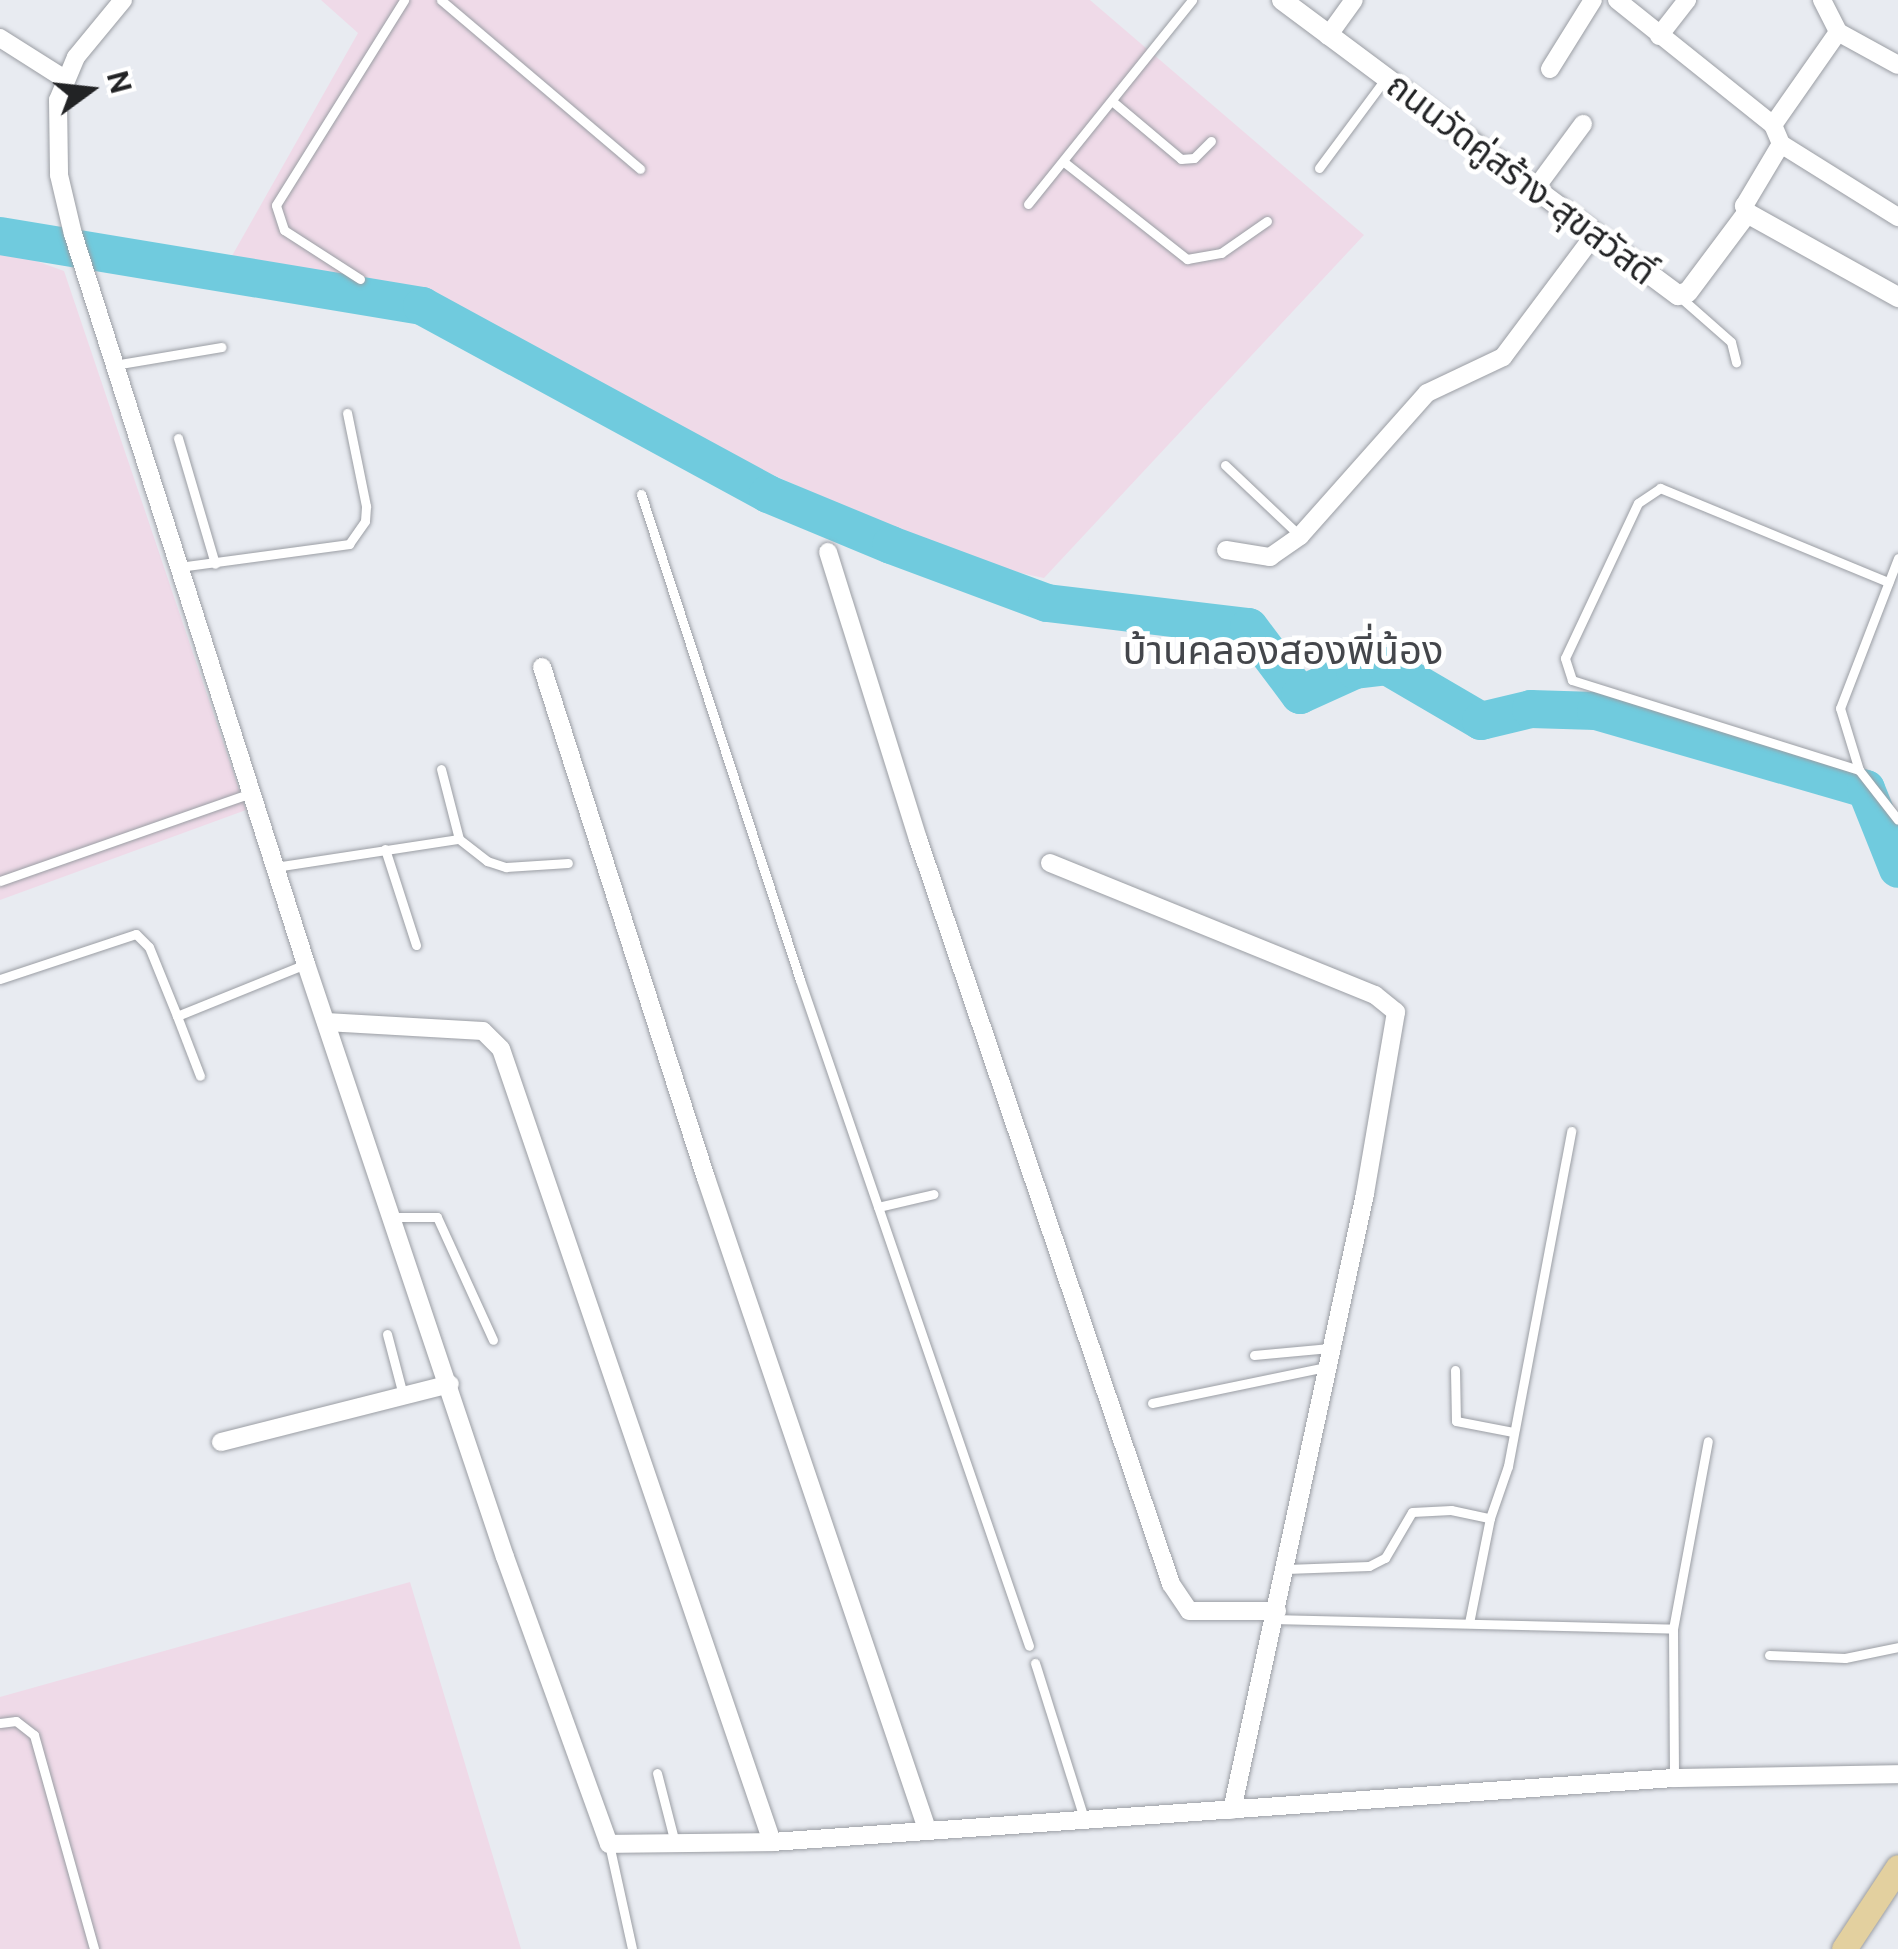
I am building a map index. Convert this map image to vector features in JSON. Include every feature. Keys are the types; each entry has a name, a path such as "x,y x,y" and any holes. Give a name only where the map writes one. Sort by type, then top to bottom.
{"main road":[{"path":"1844,1949 1898,1867"}],"street":[{"path":"123,0 63,78 55,137 72,234 306,964 609,1844 772,1842 1674,1778 1898,1774"},
{"name":"ถนนวัดคู่สร้าง-สุขสวัสดิ์","path":"1282,0 1678,295 1688,292 1747,212"},
{"path":"1328,36 1354,0"},
{"path":"1550,69 1594,0"},
{"path":"1617,0 1773,125 1781,144 1898,217"},
{"path":"1660,36 1687,0"},
{"path":"1822,0 1838,32 1898,65"},
{"path":"1773,125 1838,32"},
{"path":"1,40 63,78"},
{"path":"1535,190 1584,124"},
{"path":"1781,144 1744,206 1747,212 1898,298"},
{"path":"1226,550 1270,557 1300,536 1428,393 1502,356 1595,234"},
{"path":"828,552 918,839 1171,1584 1189,1612 1277,1615"},
{"path":"542,666 706,1178 927,1829"},
{"path":"1050,862 1390,1002 1396,1038 1277,1615 1232,1810"},
{"path":"326,1022 483,1031 501,1049 772,1842"},
{"path":"221,1442 450,1384"}],"lane":[{"path":"360,280 284,230 276,205 404,0"},
{"path":"441,0 640,169"},
{"path":"1028,204 1192,0"},
{"path":"1320,168 1385,79"},
{"path":"1112,100 1181,159 1194,158 1211,141"},
{"path":"1064,162 1187,259 1221,253 1267,220"},
{"path":"1678,295 1731,342 1736,362"},
{"path":"114,366 222,347"},
{"path":"179,567 349,544 366,522 366,506 347,414"},
{"path":"178,438 215,564"},
{"path":"1224,464 1300,536"},
{"path":"1859,770 1572,680 1564,673 1565,658 1638,503 1660,488 1888,582"},
{"path":"641,494 1029,1646"},
{"path":"1898,558 1840,708 1859,770 1898,820"},
{"path":"441,770 459,839 487,861 506,866 568,863"},
{"path":"0,881 251,793"},
{"path":"275,867 459,839"},
{"path":"385,849 416,945"},
{"path":"0,979 136,934 144,937 200,1076"},
{"path":"177,1016 306,964"},
{"path":"1469,1623 1490,1518 1513,1432 1572,1131"},
{"path":"878,1207 934,1194"},
{"path":"393,1217 437,1216 493,1340"},
{"path":"387,1334 403,1396"},
{"path":"1254,1355 1328,1358"},
{"path":"1152,1404 1328,1358"},
{"path":"1455,1370 1456,1420 1513,1432"},
{"path":"1674,1778 1673,1629 1708,1441"},
{"path":"1286,1569 1369,1566 1384,1558 1412,1512 1451,1510 1490,1518"},
{"path":"1277,1615 1673,1629"},
{"path":"1769,1654 1845,1658 1898,1647"},
{"path":"1036,1664 1084,1819"},
{"path":"0,1724 16,1721 34,1736 94,1949"},
{"path":"657,1773 676,1846"},
{"path":"609,1844 632,1949"}],"shaded area":[{"path":"321,0 1090,0 1364,235 1044,578 968,562 760,469 495,336 371,297 224,270 358,33"},
{"path":"0,248 64,271 246,810 0,900"},
{"path":"410,1582 521,1949 0,1949 0,1697"}],"waterway":[{"path":"0,236 422,306 768,494 891,545 1047,603 1249,627 1300,695 1355,670 1387,666 1481,721 1531,709 1596,711 1866,789 1898,869"}],"district":[{"name":"บ้านคลองสองพี่น้อง","path":"1283,650"}]}
